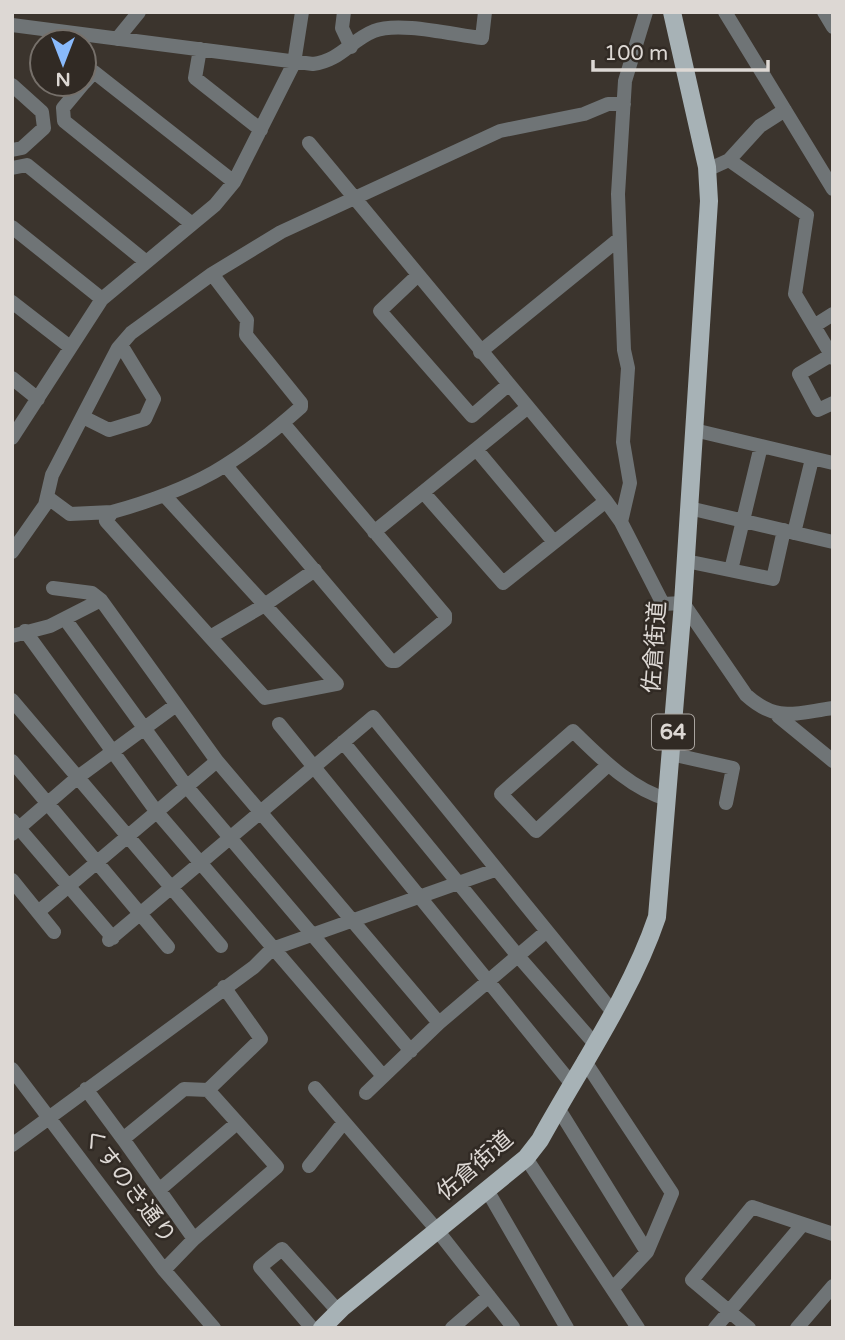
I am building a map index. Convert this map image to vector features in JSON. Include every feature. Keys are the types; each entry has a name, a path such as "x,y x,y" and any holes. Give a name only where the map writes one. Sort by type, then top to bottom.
{"main road":[{"name":"佐倉街道","path":"332,1321 437,1230 526,1158 540,1140 612,1011 641,956 657,918 683,603 708,224 707,170 672,12"}],"street":[{"path":"117,39 139,12"},
{"path":"12,438 102,299 215,205 234,182 294,62 302,12"},
{"path":"344,12 342,28 351,47"},
{"path":"12,25 294,62 323,63 374,31 390,27 482,38 485,12"},
{"path":"621,523 630,483 623,442 628,368 624,350 619,239 625,81 646,12"},
{"path":"725,12 833,189"},
{"path":"824,12 833,27"},
{"path":"200,49 195,78 261,130"},
{"path":"98,75 234,182"},
{"path":"12,85 42,112 44,128 22,148 12,150"},
{"path":"72,98 63,108 64,121 192,223"},
{"path":"12,552 45,505 52,475 121,345 131,333 212,274 281,232 356,200 500,131 584,114 608,104 624,104"},
{"path":"707,170 729,160 760,126 785,110"},
{"path":"309,143 606,501 621,523 663,604 683,603 747,695 758,706 778,716 833,761"},
{"path":"729,160 807,215 795,294 832,357 799,374 818,410 833,403"},
{"path":"12,168 27,165 145,261"},
{"path":"12,227 102,299"},
{"path":"480,352 619,239"},
{"path":"47,497 70,514 112,512 166,497 228,467 301,407 301,403 246,335 247,320 212,274"},
{"path":"417,276 380,311 472,416 509,384"},
{"path":"12,302 70,347"},
{"path":"814,326 833,314"},
{"path":"83,416 109,430 145,419 154,399 121,345"},
{"path":"12,379 38,399"},
{"path":"374,532 528,407"},
{"path":"228,467 391,661 396,660 446,620 446,615 283,424"},
{"path":"694,430 833,463"},
{"path":"731,570 761,446"},
{"path":"476,449 554,542"},
{"path":"686,561 773,579 812,459"},
{"path":"424,492 503,583 606,501"},
{"path":"112,512 106,522 265,698 337,684 166,497"},
{"path":"689,508 833,542"},
{"path":"210,636 263,606 315,570"},
{"path":"53,588 92,593 100,600 217,761 349,921 439,1023"},
{"path":"100,600 50,626 18,634 156,811 383,1076"},
{"path":"65,619 187,787 411,1051"},
{"path":"12,700 220,946"},
{"path":"176,705 111,751 15,828 111,939 373,717 612,1011"},
{"path":"778,716 833,708"},
{"path":"279,724 572,1083"},
{"path":"608,765 536,831 501,793 573,731 608,765 650,794 667,799"},
{"path":"343,742 518,956 594,1043"},
{"path":"671,754 733,768 726,803"},
{"path":"12,761 168,947"},
{"path":"38,912 217,761"},
{"path":"12,1145 223,987 254,967 272,949 495,870"},
{"path":"14,884 54,932"},
{"path":"366,1093 439,1023 547,931"},
{"path":"208,1090 261,1040 223,987"},
{"path":"584,1060 672,1193 647,1252 614,1287"},
{"name":"くすのき通り","path":"12,1069 164,1270 215,1328"},
{"path":"123,1139 184,1088 208,1090 277,1167 194,1239 164,1270"},
{"path":"315,1088 437,1230 513,1326"},
{"path":"86,1089 194,1239"},
{"path":"558,1108 647,1252"},
{"path":"309,1166 344,1122"},
{"path":"159,1190 237,1123"},
{"path":"526,1158 614,1287 638,1328"},
{"path":"487,1190 567,1328"},
{"path":"749,1328 692,1280 752,1207 833,1234"},
{"path":"715,1328 803,1224"},
{"path":"312,1328 260,1267 282,1249 332,1321"},
{"path":"797,1328 833,1286"},
{"path":"452,1328 489,1296"}]}
